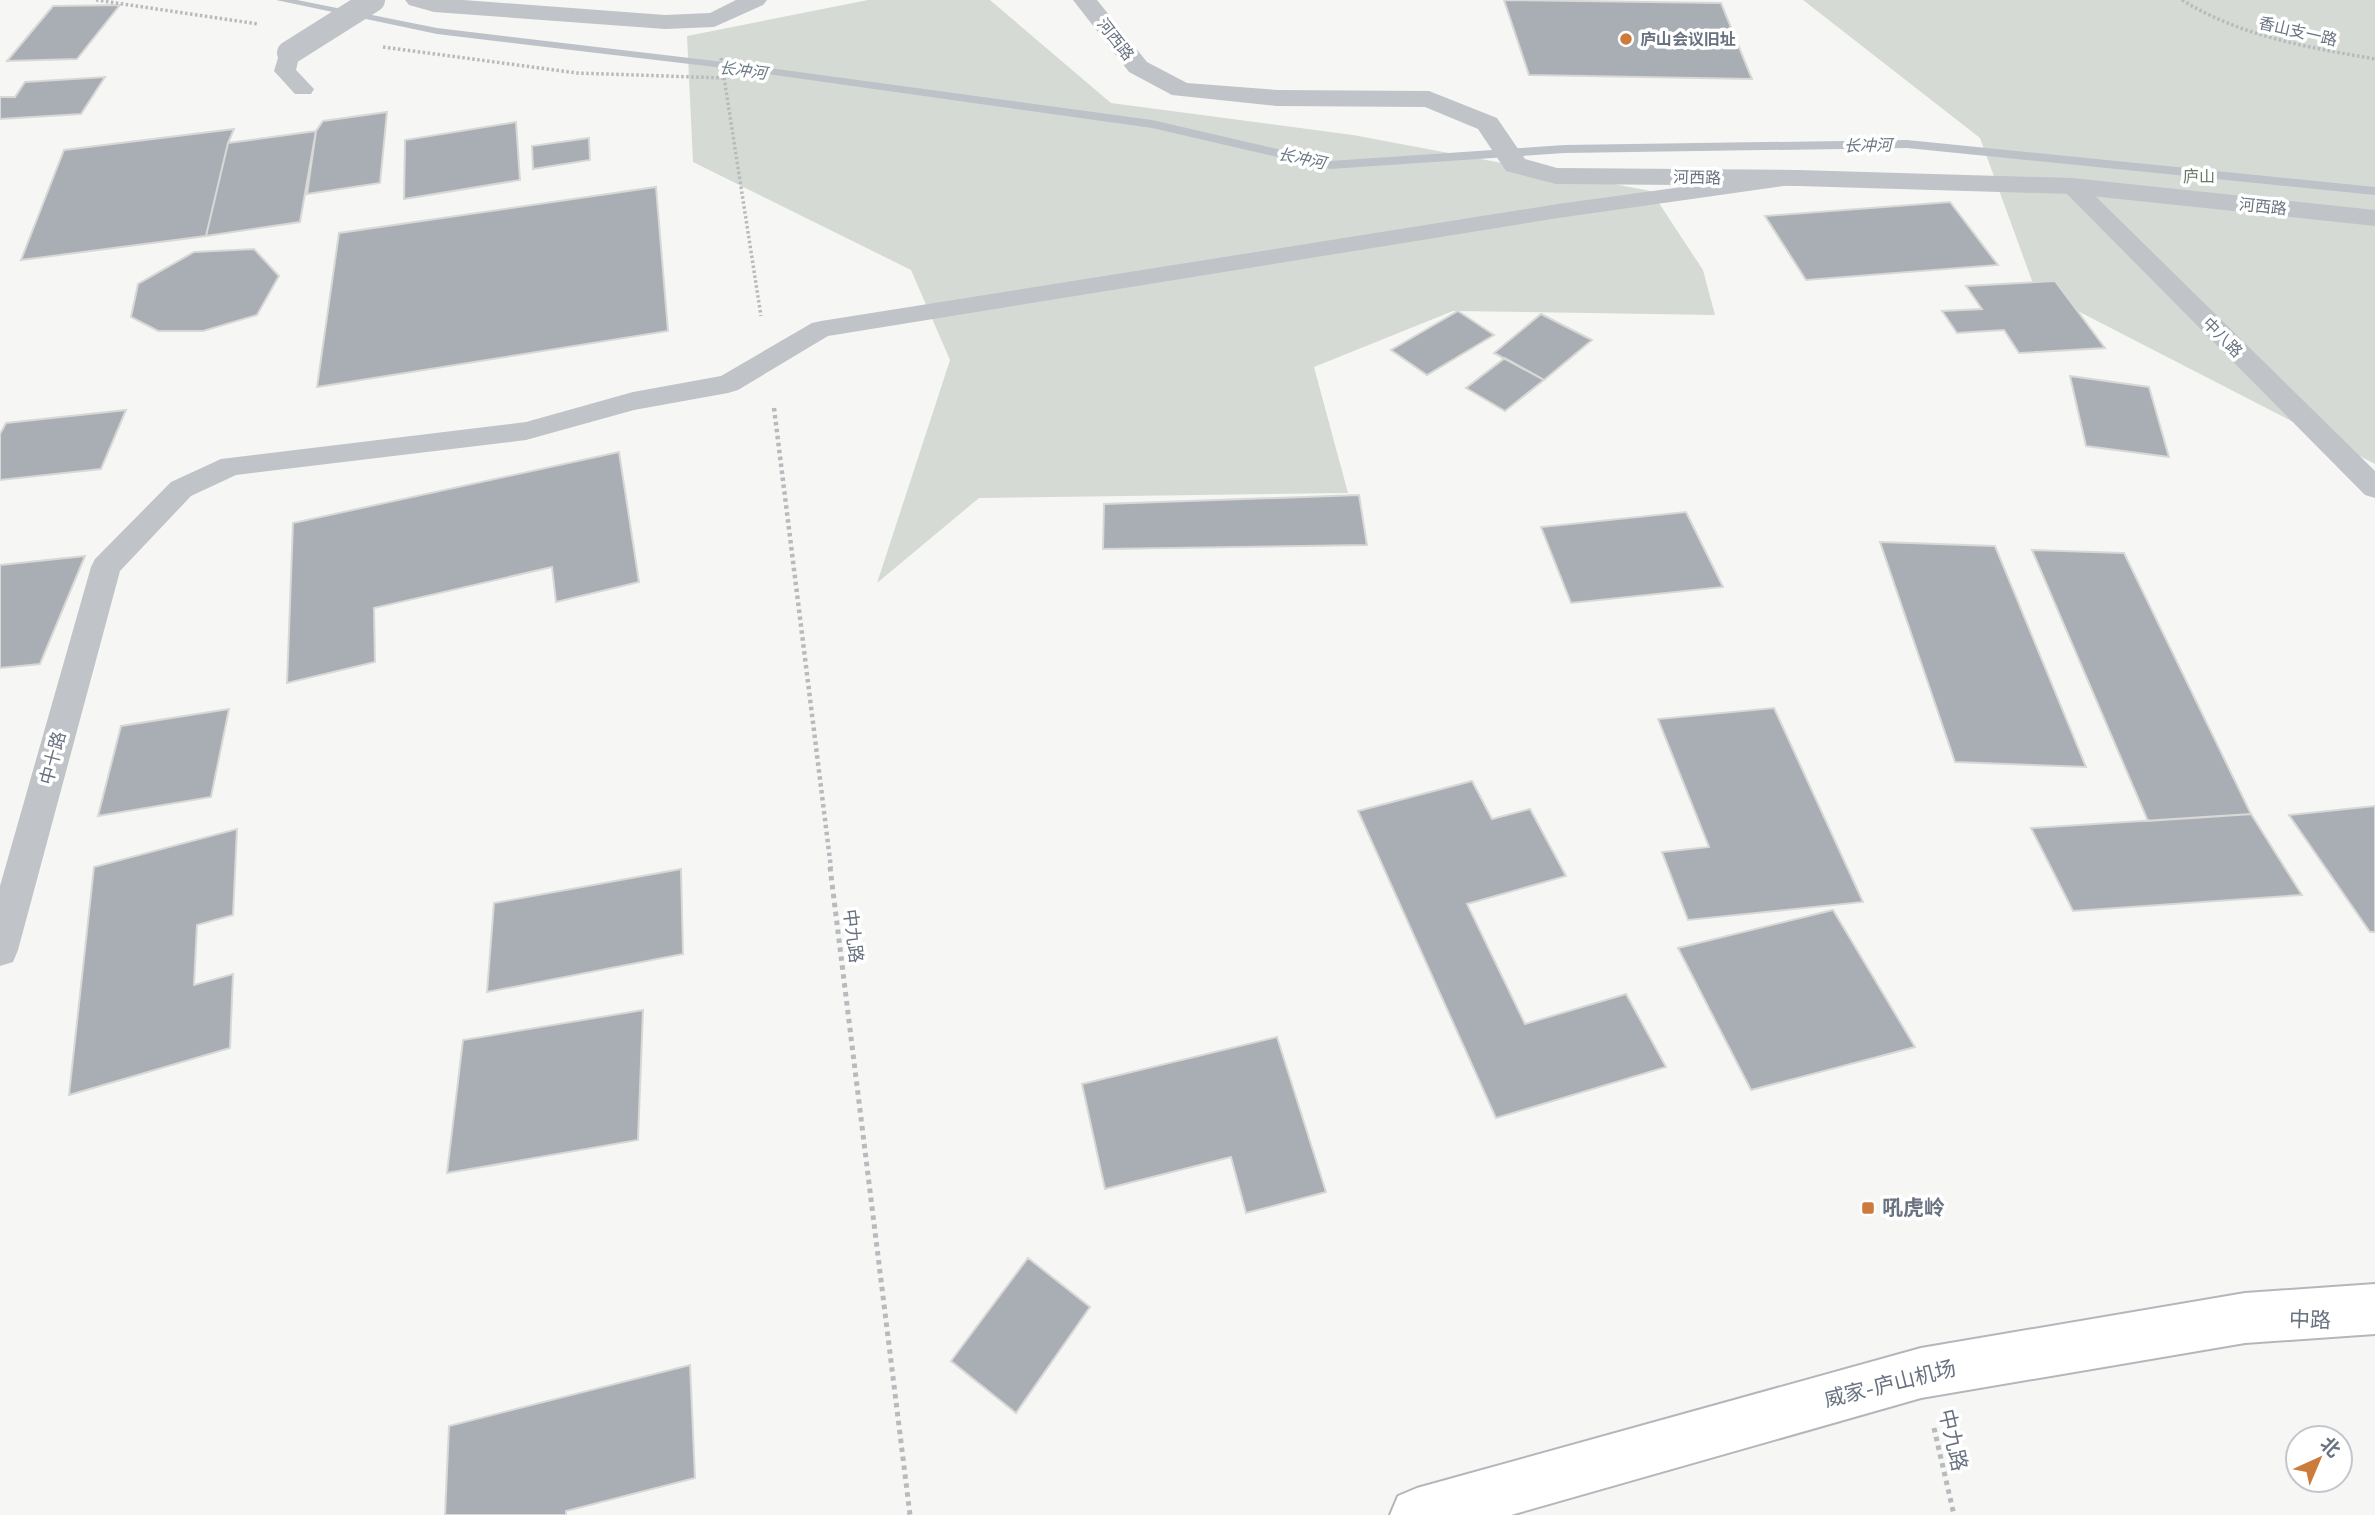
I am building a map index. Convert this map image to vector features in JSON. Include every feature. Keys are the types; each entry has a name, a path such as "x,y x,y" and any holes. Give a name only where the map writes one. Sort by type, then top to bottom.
{"main road":[{"name":"威家-庐山机场","path":"1417,1515 1921,1373 2245,1318 2375,1309"}],"street":[{"path":"417,0 434,5 665,22 714,20 755,0"},
{"name":"河西路","path":"1084,0 1138,67 1181,90 1277,98 1429,99 1488,124 1516,165 1556,176 1798,178 2072,186 2375,218"}],"lane":[{"path":"303,89 285,71 289,52 373,0"},
{"path":"768,360 821,329 1558,211 1798,178"},
{"name":"中八路","path":"2072,186 2375,488"},
{"name":"中十路","path":"0,950 106,566 181,489 231,466 526,431 633,401 727,384 768,360"},
{"name":"中路","path":"2245,1318 2375,1323"}],"path":[{"path":"96,0 217,16 269,26"},
{"name":"香山支一路","path":"2182,0 2205,16 2272,41 2375,59"},
{"name":"中九路","path":"374,46 577,73 724,78 768,360 910,1515"},
{"name":"中九路","path":"1921,1373 1954,1515"}],"green space":[{"path":"868,0 990,0 1111,103 1353,135 1651,191 1703,270 1715,315 1453,311 1314,367 1348,493 979,498 877,583 950,360 911,270 693,162 687,36"},
{"name":"庐山","path":"1803,0 2375,0 2375,464 2035,289 1980,138"}],"building":[{"name":"庐山会议旧址","path":"1504,0 1721,3 1752,79 1529,75"},
{"path":"120,5 77,59 7,61 53,6"},
{"path":"105,77 81,114 0,119 0,97 15,97 25,82"},
{"path":"387,112 380,183 307,194 316,131 323,121"},
{"path":"516,122 520,180 404,199 405,140"},
{"path":"234,129 228,143 206,236 21,260 64,150"},
{"path":"316,131 300,222 206,236 228,143"},
{"path":"589,138 590,160 533,169 532,146"},
{"path":"656,187 668,331 317,387 339,233"},
{"path":"1950,202 1998,265 1806,280 1765,216"},
{"path":"254,249 279,276 257,315 203,331 158,331 131,317 138,284 194,252"},
{"path":"2055,281 2105,348 2019,353 2004,330 1957,333 1942,311 1982,309 1966,286"},
{"path":"1458,311 1494,335 1427,375 1391,350"},
{"path":"1541,314 1592,340 1544,380 1494,353"},
{"path":"1505,358 1544,380 1505,411 1466,388"},
{"path":"2070,376 2149,387 2169,457 2086,446"},
{"path":"126,410 101,469 0,480 0,434 6,423"},
{"path":"619,452 639,582 556,602 552,567 374,608 375,662 287,683 293,523"},
{"path":"1359,495 1367,545 1103,549 1104,504"},
{"path":"1686,512 1723,587 1571,603 1541,527"},
{"path":"1880,542 1995,546 2086,767 1955,762"},
{"path":"2032,550 2124,553 2251,814 2148,821"},
{"path":"85,556 40,664 0,668 0,565"},
{"path":"1774,708 1863,902 1688,920 1662,852 1709,847 1658,719"},
{"path":"229,709 211,797 98,816 121,726"},
{"path":"1472,781 1492,819 1530,809 1566,876 1467,904 1525,1024 1626,994 1666,1067 1496,1118 1358,811"},
{"path":"2375,806 2375,932 2370,932 2289,815"},
{"path":"2251,814 2302,895 2073,911 2031,828"},
{"path":"237,829 233,915 197,925 194,985 233,974 230,1048 69,1095 94,867"},
{"path":"681,869 683,954 487,992 494,903"},
{"path":"1833,910 1915,1047 1751,1090 1678,948"},
{"path":"643,1010 638,1140 447,1173 463,1040"},
{"path":"1277,1037 1326,1192 1246,1213 1231,1157 1105,1189 1082,1084"},
{"path":"1028,1258 1090,1307 1016,1413 951,1361"},
{"path":"690,1365 695,1478 566,1511 566,1515 445,1515 449,1426"}],"waterway":[{"name":"长冲河","path":"281,0 437,31 732,66 1152,124 1330,165 1565,149 1907,144 2375,191"}],"place":[{"name":"庐山会议旧址","path":"1626,39"},
{"name":"吼虎岭","path":"1868,1208"}]}
